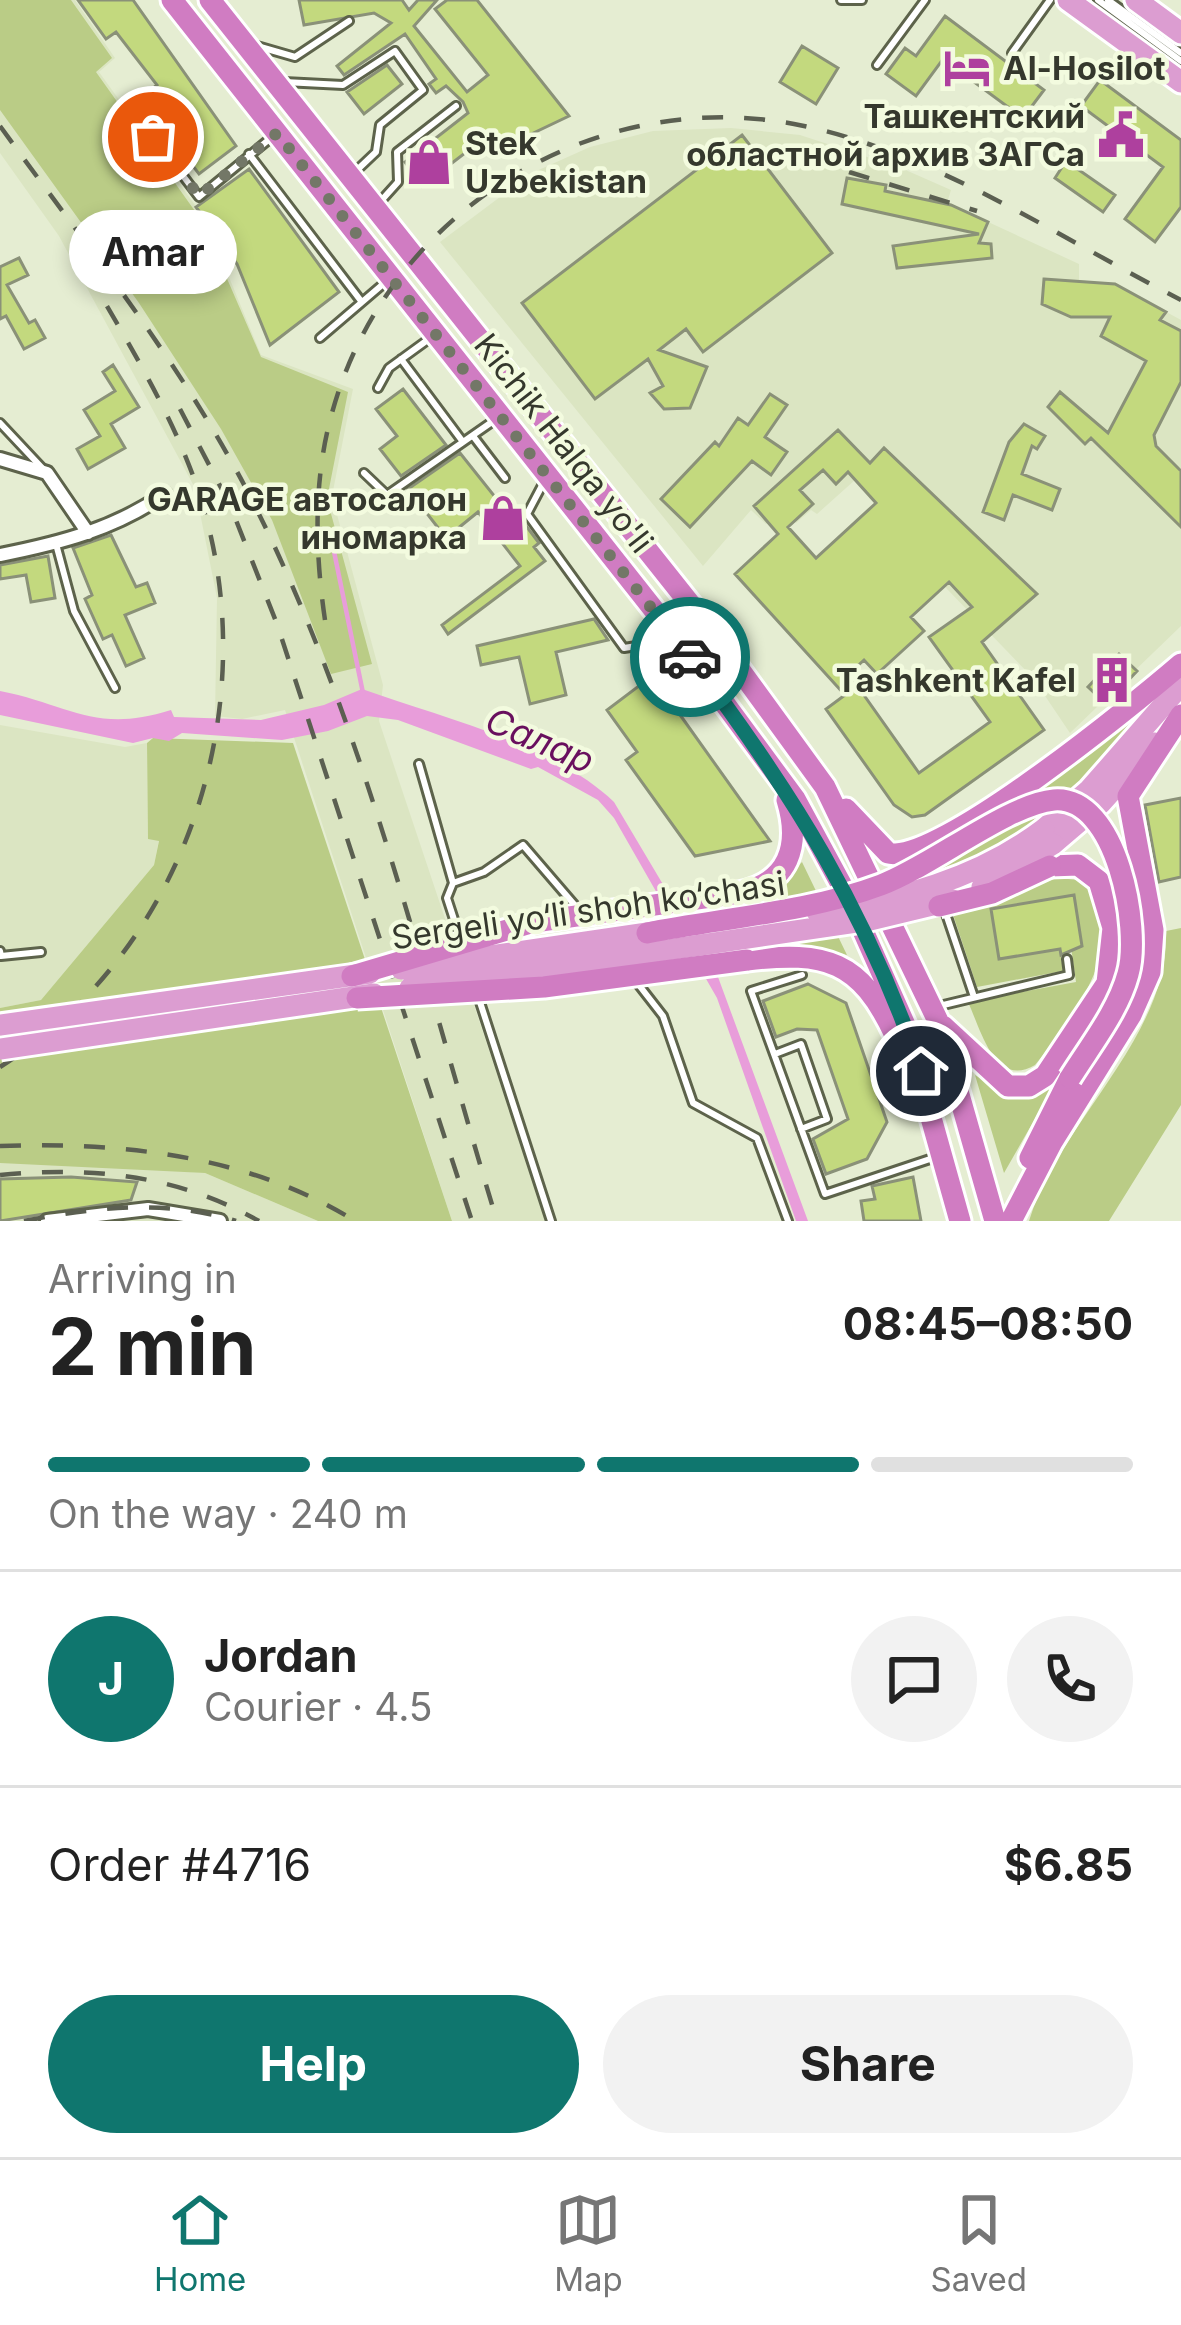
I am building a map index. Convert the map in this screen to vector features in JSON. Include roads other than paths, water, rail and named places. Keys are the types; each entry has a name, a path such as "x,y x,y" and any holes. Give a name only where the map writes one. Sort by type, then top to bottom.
{"highway":[{"name":"Kichik Halqa yo'li","path":"172,0 773,766 832,865 878,961 935,1120 960,1221"},
{"name":"Kichik Halqa yo'li","path":"212,1 710,629 824,787 935,1014 994,1221"},
{"path":"501,416 524,398"},
{"path":"824,787 888,853 908,854 1016,791 1181,664"},
{"path":"1012,1220 1148,980 1153,930 1128,796 1181,714"},
{"path":"355,987 534,922 739,893 774,879 791,854 790,812 773,766"},
{"path":"647,933 879,886 1032,806 1071,801 1098,817 1109,836 1132,957 1122,991 1033,1148 1012,1220"},
{"path":"935,1014 1008,1086 1034,1084 1053,1067 1104,988 1114,941 1104,891 1095,876 1049,846 992,893 939,906"},
{"path":"355,987 544,987 747,960 816,957 854,975 886,1017 935,1120"}],"main road":[{"path":"1068,0 1181,82"},
{"path":"1136,0 1181,33"},
{"name":"Sergeli yo‘li shoh ko‘chasi","path":"1049,846 1089,790 1181,686"},
{"name":"Sergeli yo‘li shoh ko‘chasi","path":"0,1049 647,933 913,894 1049,846 1101,803 1181,714"},
{"name":"Sergeli yo‘li shoh ko‘chasi","path":"0,1025 355,987 939,906"}],"street":[{"path":"0,459 46,473 88,533"},
{"path":"0,555 56,544 134,516 165,494"},
{"path":"47,1221 148,1209 220,1221"}],"lane":[{"path":"841,0 862,0"},
{"path":"877,65 925,0"},
{"path":"1012,53 1050,0"},
{"path":"1098,0 1181,57"},
{"path":"1108,0 1181,57"},
{"path":"243,42 295,58 349,21"},
{"path":"273,81 343,86 395,51 424,90 380,125 376,152 349,178"},
{"path":"373,208 398,182 397,152 456,106"},
{"path":"130,107 199,196 277,133"},
{"path":"249,154 361,302"},
{"path":"320,338 392,277"},
{"path":"378,388 401,359 436,334"},
{"path":"401,359 463,442"},
{"path":"364,473 387,495 501,416"},
{"path":"0,423 46,473"},
{"path":"473,436 505,478"},
{"path":"548,475 527,514 624,648 677,639"},
{"path":"56,544 74,611 115,688"},
{"path":"419,764 453,883 447,898 551,1221"},
{"path":"931,842 926,856 973,994"},
{"path":"453,883 484,872 524,845 664,1016 693,1103 757,1138 788,1221"},
{"path":"0,952 1,956 41,952"},
{"path":"935,1014 973,994 1069,975 1067,958"},
{"path":"802,975 751,991 825,1194 945,1154"},
{"path":"774,1054 800,1044 827,1119 801,1129"}],"waterway":[{"path":"330,532 363,693"}],"railway":[{"path":"325,620 318,542 321,464 332,413 359,342 398,279 448,224 507,180 573,146 644,125 718,117 794,124 845,136 993,198 1181,300"},
{"path":"0,126 198,405 254,504 294,590 391,857 497,1221"},
{"path":"849,172 977,211"},
{"path":"0,1067 63,1019 117,961 160,895 192,824 213,748 223,670 220,591 195,482 154,391 89,275"},
{"path":"180,409 230,505 277,624 472,1221"},
{"path":"0,1146 92,1147 184,1157 272,1181 355,1221"},
{"path":"0,1175 68,1172 134,1177 197,1193 259,1221"},
{"path":"24,1221 131,1208 183,1210 236,1221"}],"place":[{"name":"Al-Hosilot","path":"967,68"},
{"name":"Ташкентский областной архив ЗАГСа","path":"1121,135"},
{"name":"Amar","path":"153,137"},
{"name":"Stek Uzbekistan","path":"429,162"},
{"name":"GARAGE автосалон иномарка","path":"503,518"},
{"name":"Tashkent Kafel","path":"1112,680"}],"water label":[{"name":"Салар","path":"540,740"}]}
